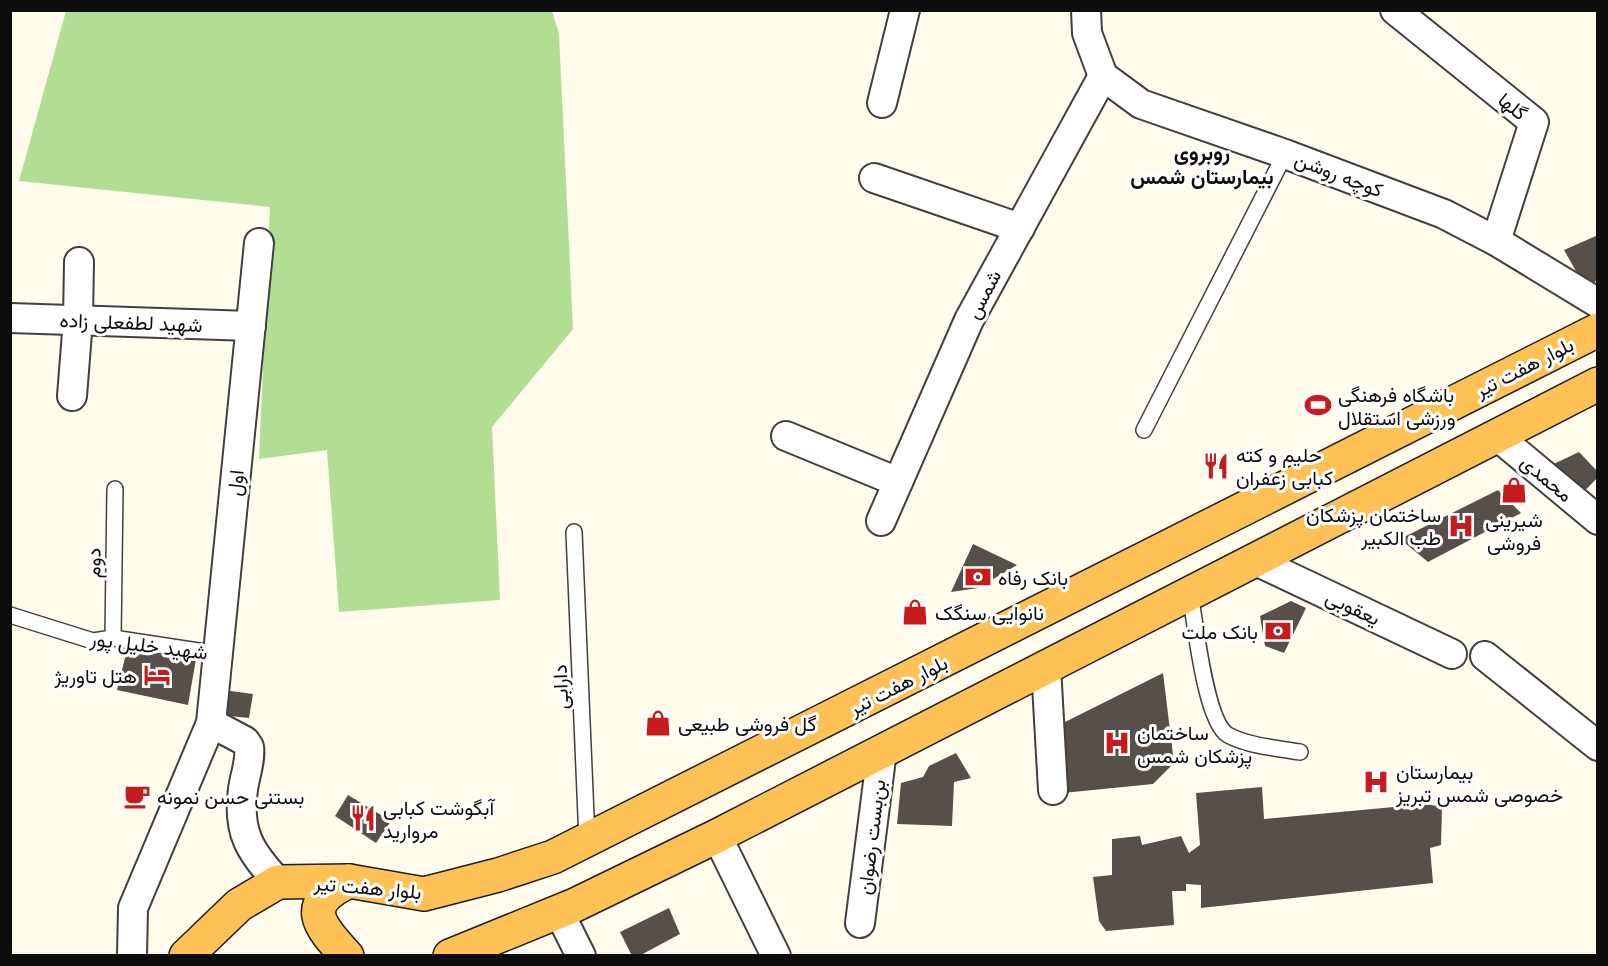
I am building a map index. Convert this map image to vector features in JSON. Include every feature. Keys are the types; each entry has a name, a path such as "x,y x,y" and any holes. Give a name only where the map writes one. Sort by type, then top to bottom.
{"highway":[{"name":"بلوار هفت تیر","path":"186,956 239,905 278,882 349,881 424,894 498,875 553,857 1598,330"},
{"path":"450,956 559,912 717,836 1598,384"},
{"path":"347,956 328,936 320,921 318,909 324,896 349,881"}],"street":[{"path":"882,103 904,10"},
{"name":"گلها","path":"1395,10 1534,122 1496,241"},
{"path":"1091,18 1103,76"},
{"name":"کوچه روشن","path":"1103,76 1141,104 1285,154 1444,214 1496,241 1598,303"},
{"name":"شمس","path":"881,521 969,320 1103,76"},
{"path":"874,178 1020,228"},
{"name":"اول","path":"132,956 133,908 211,723 259,243"},
{"path":"72,396 78,320 79,262"},
{"name":"شهید لطفعلی زاده","path":"10,318 251,326"},
{"name":"محمدی","path":"1497,435 1598,520"},
{"path":"786,436 898,482"},
{"name":"یعقوبی","path":"1254,560 1452,654"},
{"path":"1485,656 1594,738"},
{"path":"1046,667 1053,790"},
{"path":"211,723 245,741 249,747 243,792 243,834 255,858 278,882"},
{"name":"بن‌بست رضوان","path":"860,923 882,751"},
{"path":"717,836 776,956"},
{"path":"559,912 581,956"}],"lane":[{"path":"1144,430 1285,154"},
{"name":"دوم","path":"113,638 115,489"},
{"name":"دارابی","path":"574,532 587,840"},
{"path":"1190,593 1209,701 1215,719 1226,734 1249,742 1300,752"},
{"name":"شهید خلیل پور","path":"10,615 93,641 113,638 218,654"}],"green space":[{"path":"66,11 552,11 559,34 573,329 492,427 500,600 339,612 327,450 259,459 270,207 19,181"}],"building":[{"path":"1598,235 1598,280 1585,287 1564,250"},
{"path":"1579,452 1598,472 1598,477 1575,501 1543,469"},
{"name":"ساختمان پزشکان طب الکبیر","path":"1498,490 1521,513 1428,562 1400,539"},
{"name":"بانک رفاه","path":"973,544 1017,565 978,588 951,592"},
{"name":"بانک ملت","path":"1291,601 1306,608 1284,653 1265,646 1260,616"},
{"name":"هتل تاوریژ","path":"127,650 196,659 188,705 117,690"},
{"name":"ساختمان پزشکان شمس","path":"1163,673 1174,763 1153,784 1063,793 1063,723"},
{"path":"223,690 253,694 249,718 220,715"},
{"path":"956,753 971,778 954,782 952,826 897,824 901,783 923,777 929,766"},
{"path":"1262,787 1264,819 1426,804 1442,807 1441,845 1430,848 1433,883 1201,908 1201,885 1186,884 1186,891 1172,891 1174,925 1106,931 1099,921 1093,877 1112,875 1112,839 1140,836 1142,845 1181,836 1189,853 1200,845 1196,793"},
{"name":"آبگوشت کبابی مروارید","path":"348,795 391,821 376,843 335,816"},
{"path":"669,908 680,934 639,956 632,956 620,932"}],"place":[{"name":"باشگاه فرهنگی ورزشی استقلال","path":"1318,405"},
{"name":"حلیم و کته کبابی زعفران","path":"1216,466"},
{"name":"شیرینی فروشی","path":"1514,490"},
{"name":"ساختمان پزشکان طب الکبیر","path":"1461,526"},
{"name":"بانک رفاه","path":"978,577"},
{"name":"نانوایی سنگک","path":"915,612"},
{"name":"بانک ملت","path":"1278,631"},
{"name":"هتل تاوریژ","path":"157,675"},
{"name":"گل فروشی طبیعی","path":"658,723"},
{"name":"ساختمان پزشکان شمس","path":"1117,743"},
{"name":"بیمارستان خصوصی شمس تبریز","path":"1376,782"},
{"name":"بستنی حسن نمونه","path":"137,796"},
{"name":"آبگوشت کبابی مروارید","path":"363,818"}],"district":[{"name":"روبروی بیمارستان شمس","path":"1202,164"}]}
